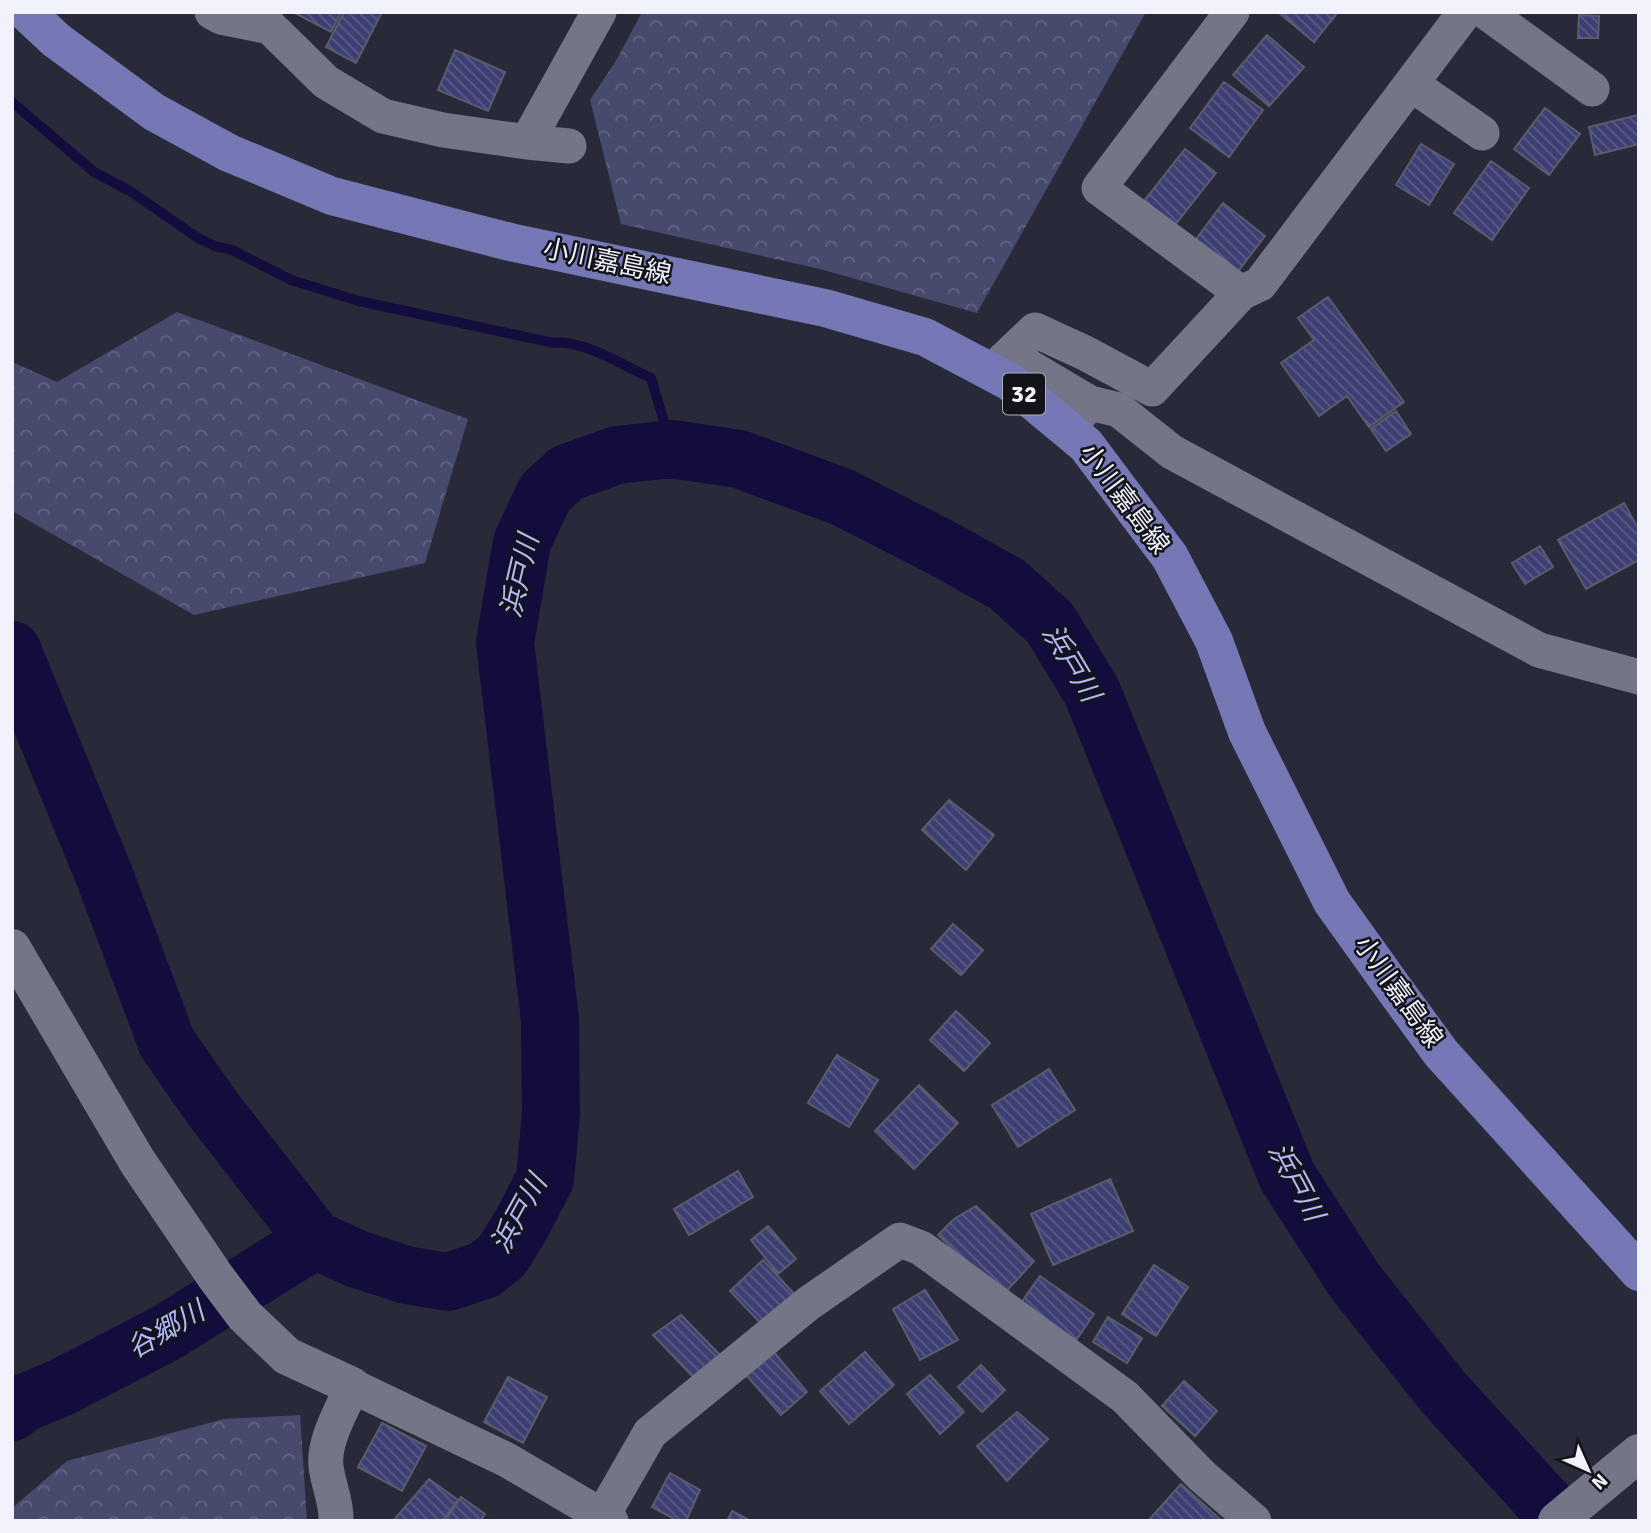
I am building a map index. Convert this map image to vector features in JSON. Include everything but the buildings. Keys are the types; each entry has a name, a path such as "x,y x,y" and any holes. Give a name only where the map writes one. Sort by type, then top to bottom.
{"main road":[{"name":"小川嘉島線","path":"26,12 56,40 154,112 229,153 332,197 510,242 825,308 925,337 1000,364 1010,382 1079,416 1086,445 1170,557 1214,641 1247,732 1332,902 1441,1053 1639,1272"}],"street":[{"path":"212,12 221,17 270,27 326,82 383,116 443,130 569,146"},
{"path":"527,142 599,12"},
{"path":"1232,12 1099,188 1241,293"},
{"path":"1000,364 1035,330 1152,389 1241,293 1260,284 1465,12"},
{"path":"1486,12 1592,89"},
{"path":"1411,84 1482,133"},
{"path":"1079,416 1119,410 1172,452 1539,650 1639,677"},
{"path":"12,948 137,1161 245,1316 286,1356 507,1460 607,1518 650,1433 809,1303 900,1240 921,1248 1125,1397 1202,1476 1254,1521"},
{"path":"337,1521 337,1509 326,1463 330,1439 352,1386"},
{"path":"1557,1521 1639,1453"}],"green space":[{"path":"642,12 1146,12 977,313 820,269 621,224 590,100 617,59"},
{"path":"177,312 468,419 425,563 194,615 12,511 12,362 57,382"},
{"path":"300,1415 307,1521 12,1521 12,1508 67,1461 224,1419"}],"waterway":[{"path":"12,102 94,172 130,191 198,238 232,250 291,280 359,301 554,343 577,345 603,354 651,378 672,449"},
{"name":"浜戸川","path":"12,650 104,875 167,1043 213,1109 315,1240 357,1259 406,1275 448,1282 484,1270 502,1256 545,1179 551,1114 550,1020 505,643 522,542 545,493 567,473 617,455 672,449 739,459 842,497 1008,585 1050,623 1092,692 1287,1176 1354,1280 1443,1392 1561,1521"},
{"name":"谷郷川","path":"12,1412 24,1403 60,1388 166,1333 315,1240"}]}
